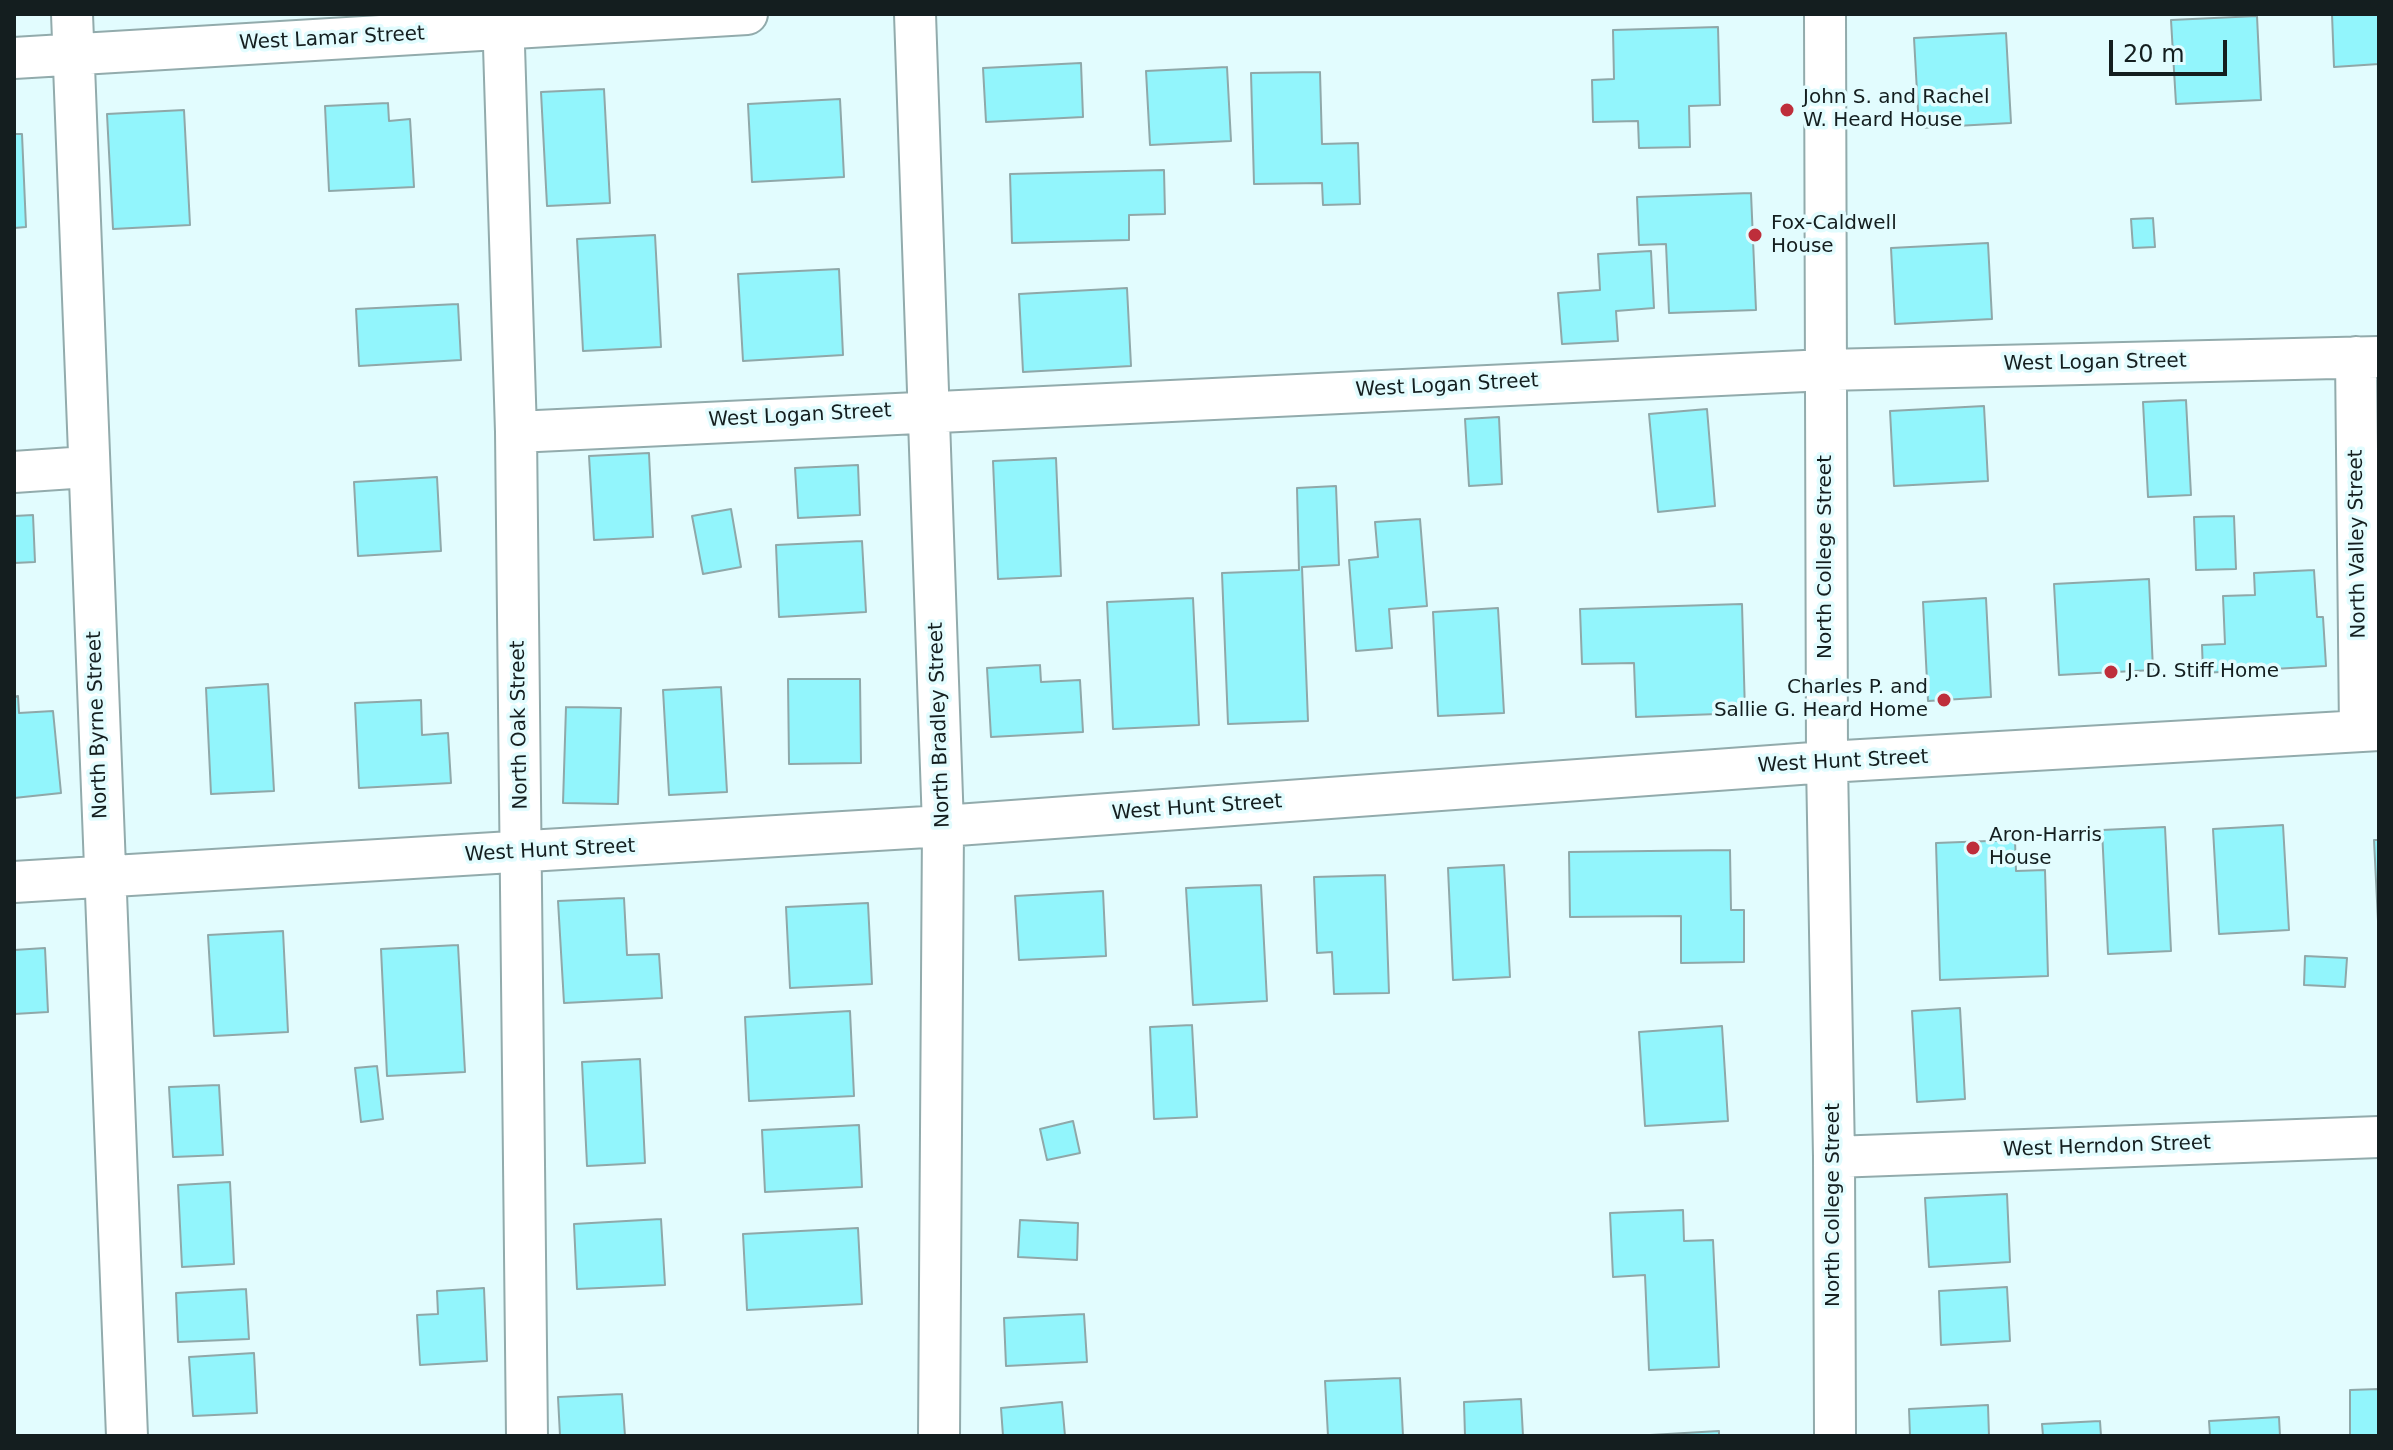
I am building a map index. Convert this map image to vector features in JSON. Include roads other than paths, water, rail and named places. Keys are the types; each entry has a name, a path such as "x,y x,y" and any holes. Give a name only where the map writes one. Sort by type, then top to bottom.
{"street":[{"name":"North Byrne Street","path":"72,14 87,467 127,1436"},
{"name":"West Lamar Street","path":"14,58 503,22 747,14"},
{"name":"North Bradley Street","path":"915,14 943,826 939,1436"},
{"name":"North College Street","path":"1825,14 1827,762 1835,1436"},
{"name":"North Oak Street","path":"503,22 516,432 527,1436"},
{"name":"West Logan Street","path":"516,432 931,409 1826,370 2368,357"},
{"name":"North Valley Street","path":"2368,357 2370,731"},
{"path":"14,472 87,467"},
{"name":"West Hunt Street","path":"14,882 943,826 1827,762 2370,731"},
{"name":"West Herndon Street","path":"1834,1157 2379,1137"}],"place":[{"name":"John S. and Rachel W. Heard House","path":"1787,110"},
{"name":"Fox-Caldwell House","path":"1755,235"},
{"name":"J. D. Stiff Home","path":"2111,672"},
{"name":"Charles P. and Sallie G. Heard Home","path":"1944,700"},
{"name":"Aron-Harris House","path":"1973,848"}]}
